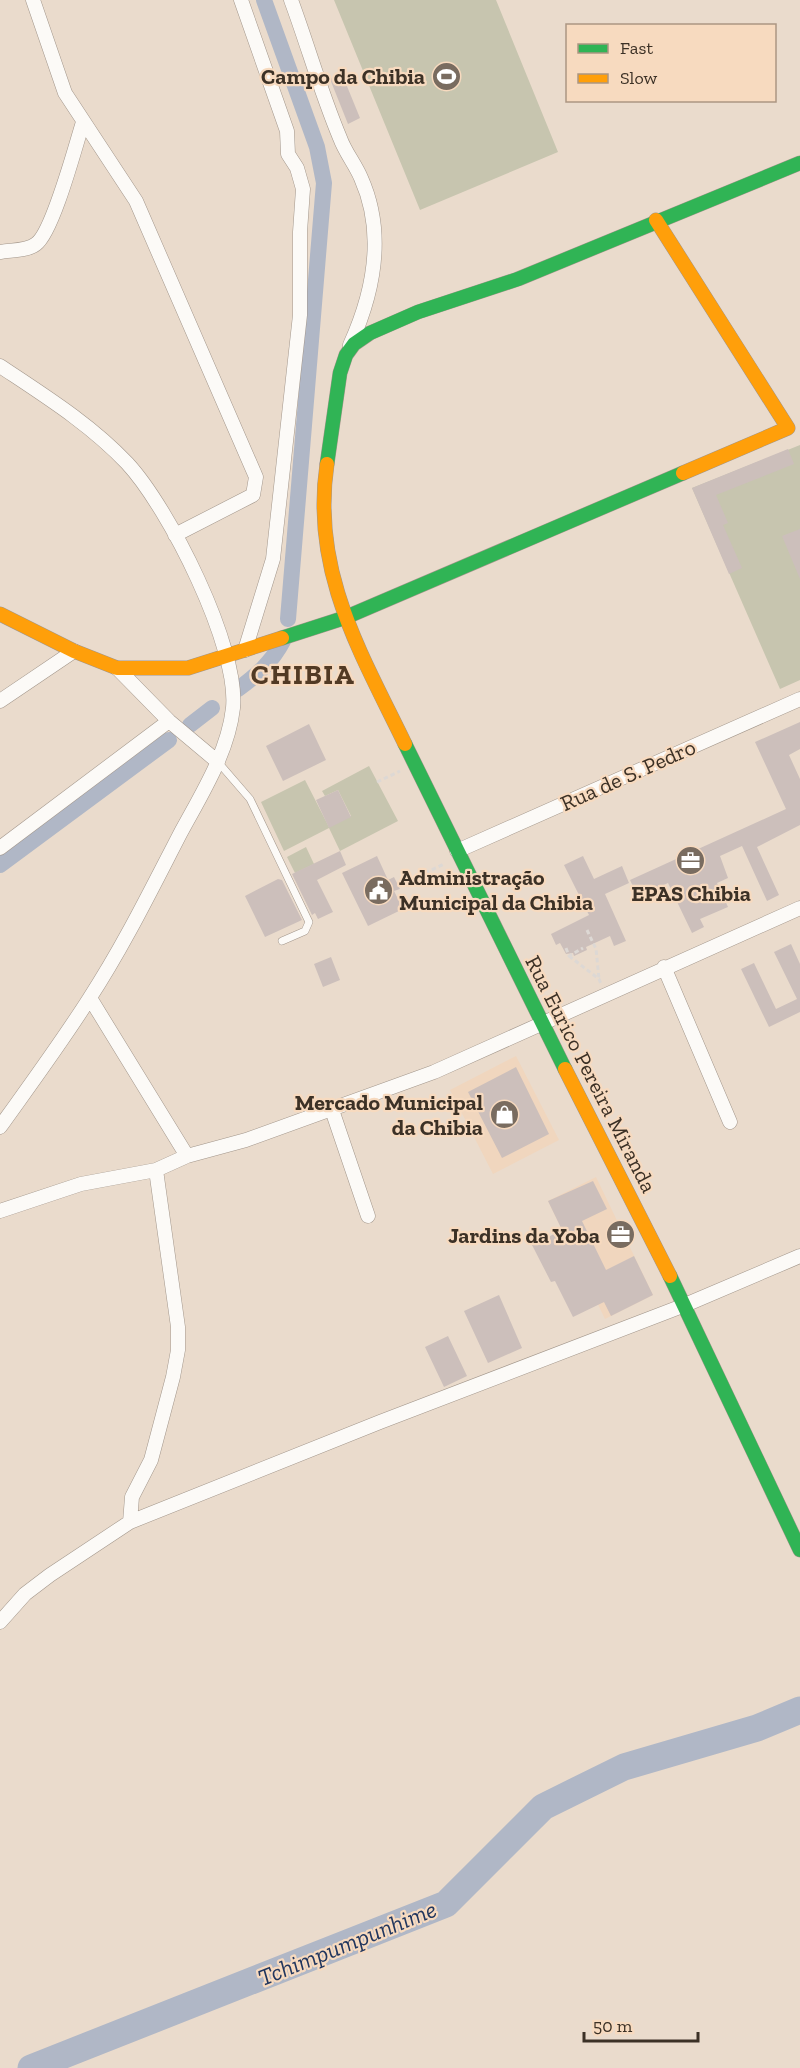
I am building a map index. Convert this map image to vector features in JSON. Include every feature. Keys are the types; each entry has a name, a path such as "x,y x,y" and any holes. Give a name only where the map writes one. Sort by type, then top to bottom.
{"street":[{"path":"33,0 57,73 82,122 136,201 256,477 253,495 174,535"},
{"path":"241,0 287,131 288,154 297,168 303,189 300,232 300,315 286,459 273,559 245,650"},
{"path":"291,0 340,140 362,179 373,218 376,252 369,301 346,355"},
{"path":"0,252 32,246 41,239 66,178 82,122"},
{"path":"346,355 354,344 370,333 518,279 656,220 800,163"},
{"path":"0,614 74,651 117,668 188,668 344,618 794,426 656,220"},
{"name":"Rua Eurico Pereira Miranda","path":"346,355 340,373 325,475 325,549 344,618 541,1023 685,1305 800,1550"},
{"path":"0,366 95,432 120,456 152,496 217,620 233,682 233,708 218,762 136,917 90,998 0,1127"},
{"path":"0,701 74,651"},
{"path":"117,668 169,721 218,762"},
{"name":"Rua de S. Pedro","path":"458,854 800,699"},
{"path":"0,848 169,721"},
{"path":"0,1211 81,1184 156,1170 187,1156 246,1140 444,1068 664,967 800,908"},
{"path":"664,967 729,1122"},
{"path":"90,998 187,1156"},
{"path":"332,1110 368,1216"},
{"path":"130,1522 132,1497 151,1460 178,1350 178,1327 156,1170"},
{"path":"0,1622 25,1594 130,1522 380,1422 685,1305 800,1256"}],"lane":[{"path":"218,762 250,799 309,922 305,931 282,941"}],"path":[{"path":"377,782 414,764"},
{"path":"398,886 458,854"},
{"path":"587,930 596,949 599,979 605,994"},
{"path":"566,948 569,956 599,979"},
{"path":"569,956 583,948"}],"shaded area":[{"name":"Campo da Chibia","path":"334,0 496,0 558,152 420,210"},
{"path":"800,445 800,680 780,689 692,488"},
{"path":"369,766 398,821 340,851 329,828 284,851 261,802 305,780 329,827 351,816 338,790 325,796 322,791"},
{"path":"306,847 314,864 295,873 287,857"},
{"name":"Mercado Municipal da Chibia","path":"516,1056 559,1140 493,1174 450,1090"},
{"name":"Jardins da Yoba","path":"596,1177 653,1295 605,1319 548,1201"}],"building":[{"path":"342,74 360,118 348,124 330,79"},
{"path":"788,449 794,464 716,495 728,523 723,525 742,568 729,574 692,488"},
{"path":"800,529 800,579 782,536"},
{"path":"800,722 800,749 789,755 800,779 800,825 757,847 779,895 767,901 742,846 720,856 728,878 717,883 728,907 700,919 704,927 692,933 668,883 638,897 630,880 786,809 755,742"},
{"path":"309,724 326,760 283,781 266,746"},
{"path":"338,790 351,817 329,828 316,800"},
{"path":"340,851 346,865 317,880 333,912 318,919 315,913 312,915 292,874"},
{"name":"Administração Municipal da Chibia","path":"377,856 388,880 394,877 400,889 394,891 403,909 368,926 342,873"},
{"path":"583,856 594,879 622,866 629,883 605,894 626,941 614,946 610,936 586,947 587,950 574,956 573,953 566,954 560,943 556,945 551,934 589,915 564,865"},
{"path":"278,879 282,880 302,920 265,937 245,896"},
{"path":"791,944 800,964 800,1012 769,1027 741,969 754,963 776,1009 797,999 774,952"},
{"path":"331,957 340,980 323,987 314,964"},
{"path":"516,1067 549,1134 502,1158 468,1092"},
{"name":"Jardins da Yoba","path":"593,1181 607,1209 582,1221 606,1270 634,1256 653,1295 611,1316 604,1302 573,1317 555,1281 551,1282 532,1245 562,1230 548,1201"},
{"path":"499,1295 522,1348 488,1363 464,1311"},
{"path":"448,1336 467,1376 444,1387 425,1347"}],"waterway":[{"path":"264,0 317,147 324,183 288,619"},
{"path":"238,689 263,668 283,641"},
{"path":"190,725 212,708"},
{"path":"0,865 169,740"},
{"name":"Tchimpumpunhime","path":"31,2068 446,1904 543,1807 624,1767 757,1728 800,1710"}],"traffic: fast":[{"path":"327,464 340,373 346,355 354,344 370,333 418,312 518,279 800,163"},
{"path":"282,638 344,618 683,473"},
{"path":"405,744 565,1069"},
{"path":"670,1276 800,1550"}],"traffic: slow":[{"path":"656,220 788,428 683,473"},
{"path":"327,464 324,503 326,540 333,575 356,643 405,744"},
{"path":"0,614 74,651 117,668 188,668 282,638"},
{"path":"565,1069 670,1276"}],"place":[{"name":"Campo da Chibia","path":"446,76"},
{"name":"EPAS Chibia","path":"691,861"},
{"name":"Administração Municipal da Chibia","path":"378,890"},
{"name":"Mercado Municipal da Chibia","path":"504,1115"},
{"name":"Jardins da Yoba","path":"621,1235"}],"district":[{"name":"CHIBIA","path":"303,674"}]}
